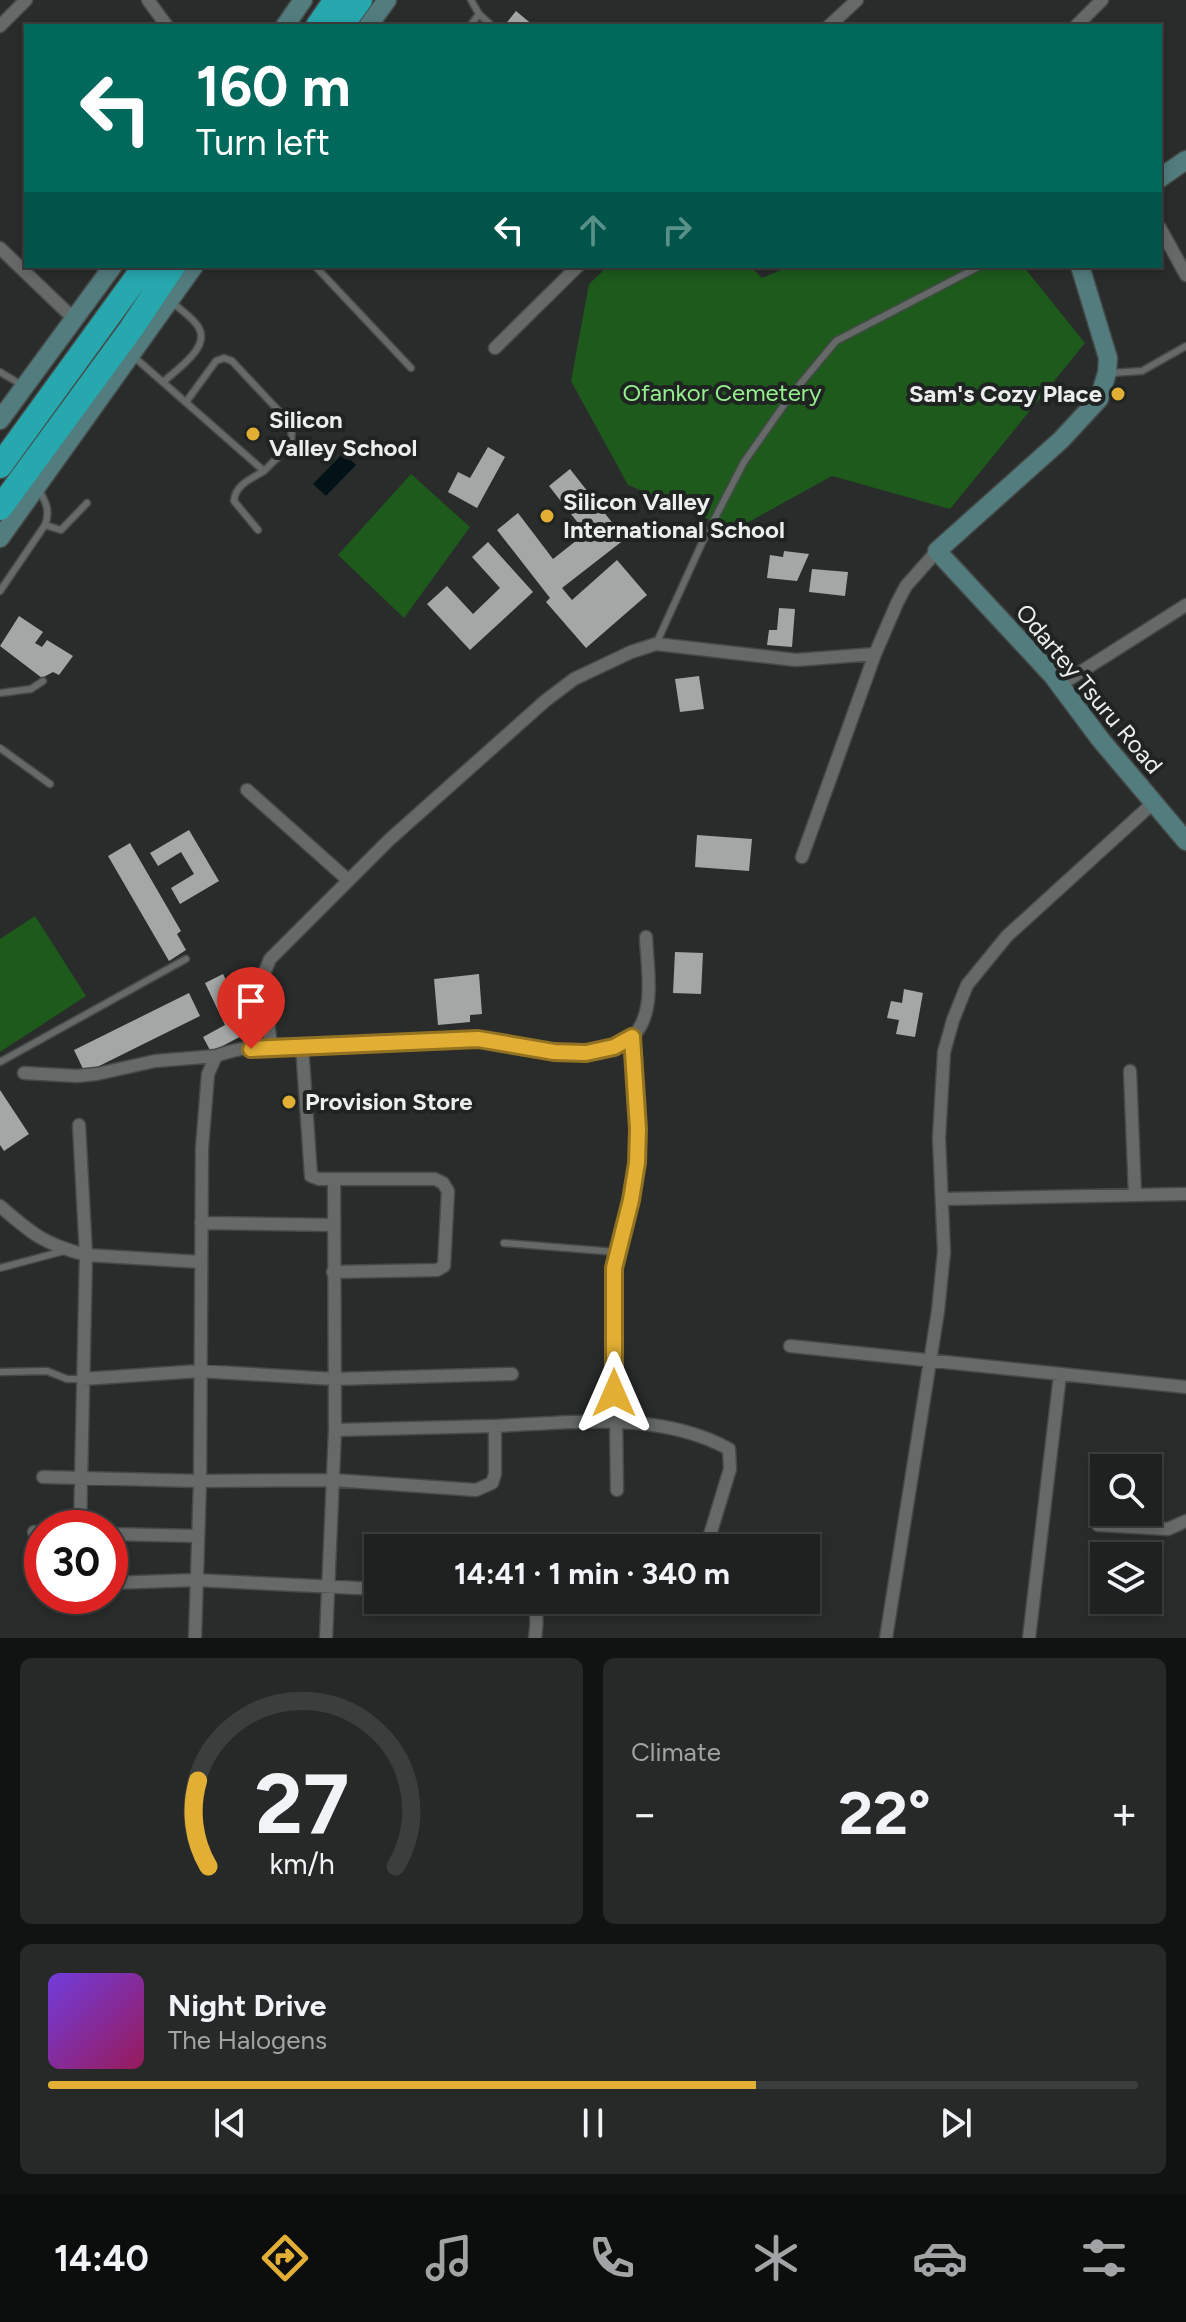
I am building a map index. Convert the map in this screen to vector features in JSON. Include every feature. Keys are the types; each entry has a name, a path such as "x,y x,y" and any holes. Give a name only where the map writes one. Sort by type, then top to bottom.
{"highway":[{"path":"319,24 336,0"},
{"path":"342,24 360,0"},
{"path":"0,466 144,268"},
{"path":"0,508 131,341 172,268"}],"street":[{"path":"0,26 26,0"},
{"path":"148,0 166,24"},
{"path":"286,24 303,0"},
{"path":"373,24 387,0"},
{"path":"831,24 857,0"},
{"path":"1078,24 1102,0"},
{"path":"1162,177 1186,160"},
{"path":"1162,232 1186,275"},
{"path":"0,248 74,319"},
{"path":"0,420 112,268"},
{"path":"0,538 131,341 169,300 193,268"},
{"path":"495,348 576,268"},
{"path":"802,857 875,654 906,586 937,551 1061,440 1099,399 1108,358 1081,268"},
{"name":"Odartey Tsuru Road","path":"937,551 1060,685 1152,804 1186,841"},
{"path":"1060,685 1186,606"},
{"path":"271,1047 263,976 270,959 389,840 545,701 574,679 631,652 656,644 796,660 875,654"},
{"path":"247,790 348,880"},
{"path":"886,1638 938,1311 944,1252 939,1138 944,1052 967,985 1007,936 1152,804"},
{"path":"24,1073 87,1075 155,1061 271,1047 478,1039 554,1052 586,1053 614,1047 632,1037 643,1020 648,995 646,937"},
{"path":"617,1490 614,1421 616,1252 631,1200 637,1163 632,1037"},
{"path":"302,1046 311,1176 334,1179 435,1179 443,1183 448,1191 444,1266 437,1270 333,1272"},
{"path":"195,1638 200,1481 202,1148 208,1074 216,1056"},
{"path":"1130,1071 1135,1195"},
{"path":"79,1125 86,1255 81,1510"},
{"path":"326,1638 335,1430 334,1179"},
{"path":"943,1199 1186,1194"},
{"path":"0,1206 34,1236 67,1250 86,1255 201,1262"},
{"path":"201,1223 334,1225"},
{"path":"790,1346 1186,1387"},
{"path":"83,1379 199,1371 334,1379 512,1374"},
{"path":"1029,1638 1060,1375"},
{"path":"335,1430 614,1421 673,1430 716,1442 729,1449 730,1469 710,1534"},
{"path":"43,1477 333,1480 476,1490 492,1483 495,1474 495,1426"},
{"path":"1116,1526 1168,1529 1186,1521"},
{"path":"128,1534 197,1536"},
{"path":"128,1582 195,1580 364,1588"},
{"path":"535,1638 536,1614"}],"lane":[{"path":"471,0 490,24"},
{"path":"472,24 479,14"},
{"path":"317,268 411,368"},
{"path":"656,644 702,543 744,462 791,395 836,341 976,268"},
{"path":"163,382 199,347 201,338 199,328 169,300"},
{"path":"131,341 163,382 264,471"},
{"path":"1107,373 1142,371 1186,346"},
{"path":"186,402 216,361 224,358 232,361 292,425 291,444 264,471 238,488 233,496 258,530"},
{"path":"0,372 25,387"},
{"path":"0,591 49,516 37,485"},
{"path":"45,525 61,530 87,503"},
{"path":"0,693 31,689 43,681"},
{"path":"0,748 50,784"},
{"path":"0,1062 186,959"},
{"path":"504,1243 616,1252"},
{"path":"0,1268 67,1250"},
{"path":"0,1372 47,1371 67,1379 83,1379"}],"green space":[{"name":"Ofankor Cemetery","path":"606,268 752,268 762,278 786,268 1025,268 1085,343 950,509 832,476 734,530 628,485 571,381 589,284"},
{"path":"411,474 470,527 404,618 338,555"},
{"path":"35,916 86,996 0,1052 0,939"}],"shaded area":[{"path":"343,453 356,465 326,496 313,484"}],"building":[{"path":"516,11 532,24 506,24"},
{"path":"488,447 505,457 477,508 448,492 458,472 470,478"},
{"path":"570,469 625,539 562,588 572,600 617,560 647,595 586,648 546,602 550,598 497,530 518,513 553,559 586,533 549,486"},
{"path":"488,542 533,592 470,650 427,604 447,586 473,614 500,588 472,557"},
{"path":"784,551 809,554 797,581 767,578 770,555 783,557"},
{"path":"812,569 848,572 845,596 809,592"},
{"path":"779,608 795,609 792,647 767,645 769,630 777,630"},
{"path":"19,616 43,632 35,643 42,647 47,640 73,656 59,675 53,672 42,678 0,646"},
{"path":"699,676 704,709 680,712 675,679"},
{"path":"189,830 219,881 180,904 171,888 194,874 181,852 158,866 150,853"},
{"path":"697,835 752,839 749,871 695,867"},
{"path":"130,843 181,931 177,934 186,950 169,961 108,856"},
{"path":"675,952 703,953 701,994 673,993"},
{"path":"223,974 251,1031 211,1052 203,1037 225,1025 205,983"},
{"path":"479,974 482,1014 470,1015 470,1022 438,1025 434,979"},
{"path":"904,989 923,993 915,1037 896,1034 899,1020 887,1018 891,1001 902,1003"},
{"path":"189,993 200,1016 85,1073 74,1050"},
{"path":"0,1090 29,1134 4,1151 0,1145"}],"place":[{"name":"Sam's Cozy Place","path":"1118,394"},
{"name":"Silicon Valley School","path":"253,434"},
{"name":"Silicon Valley International School","path":"547,516"},
{"name":"Provision Store","path":"289,1102"}],"route":[{"path":"251,1049 478,1039 554,1052 586,1053 614,1047 632,1037 637,1163 614,1268 614,1393"}]}
